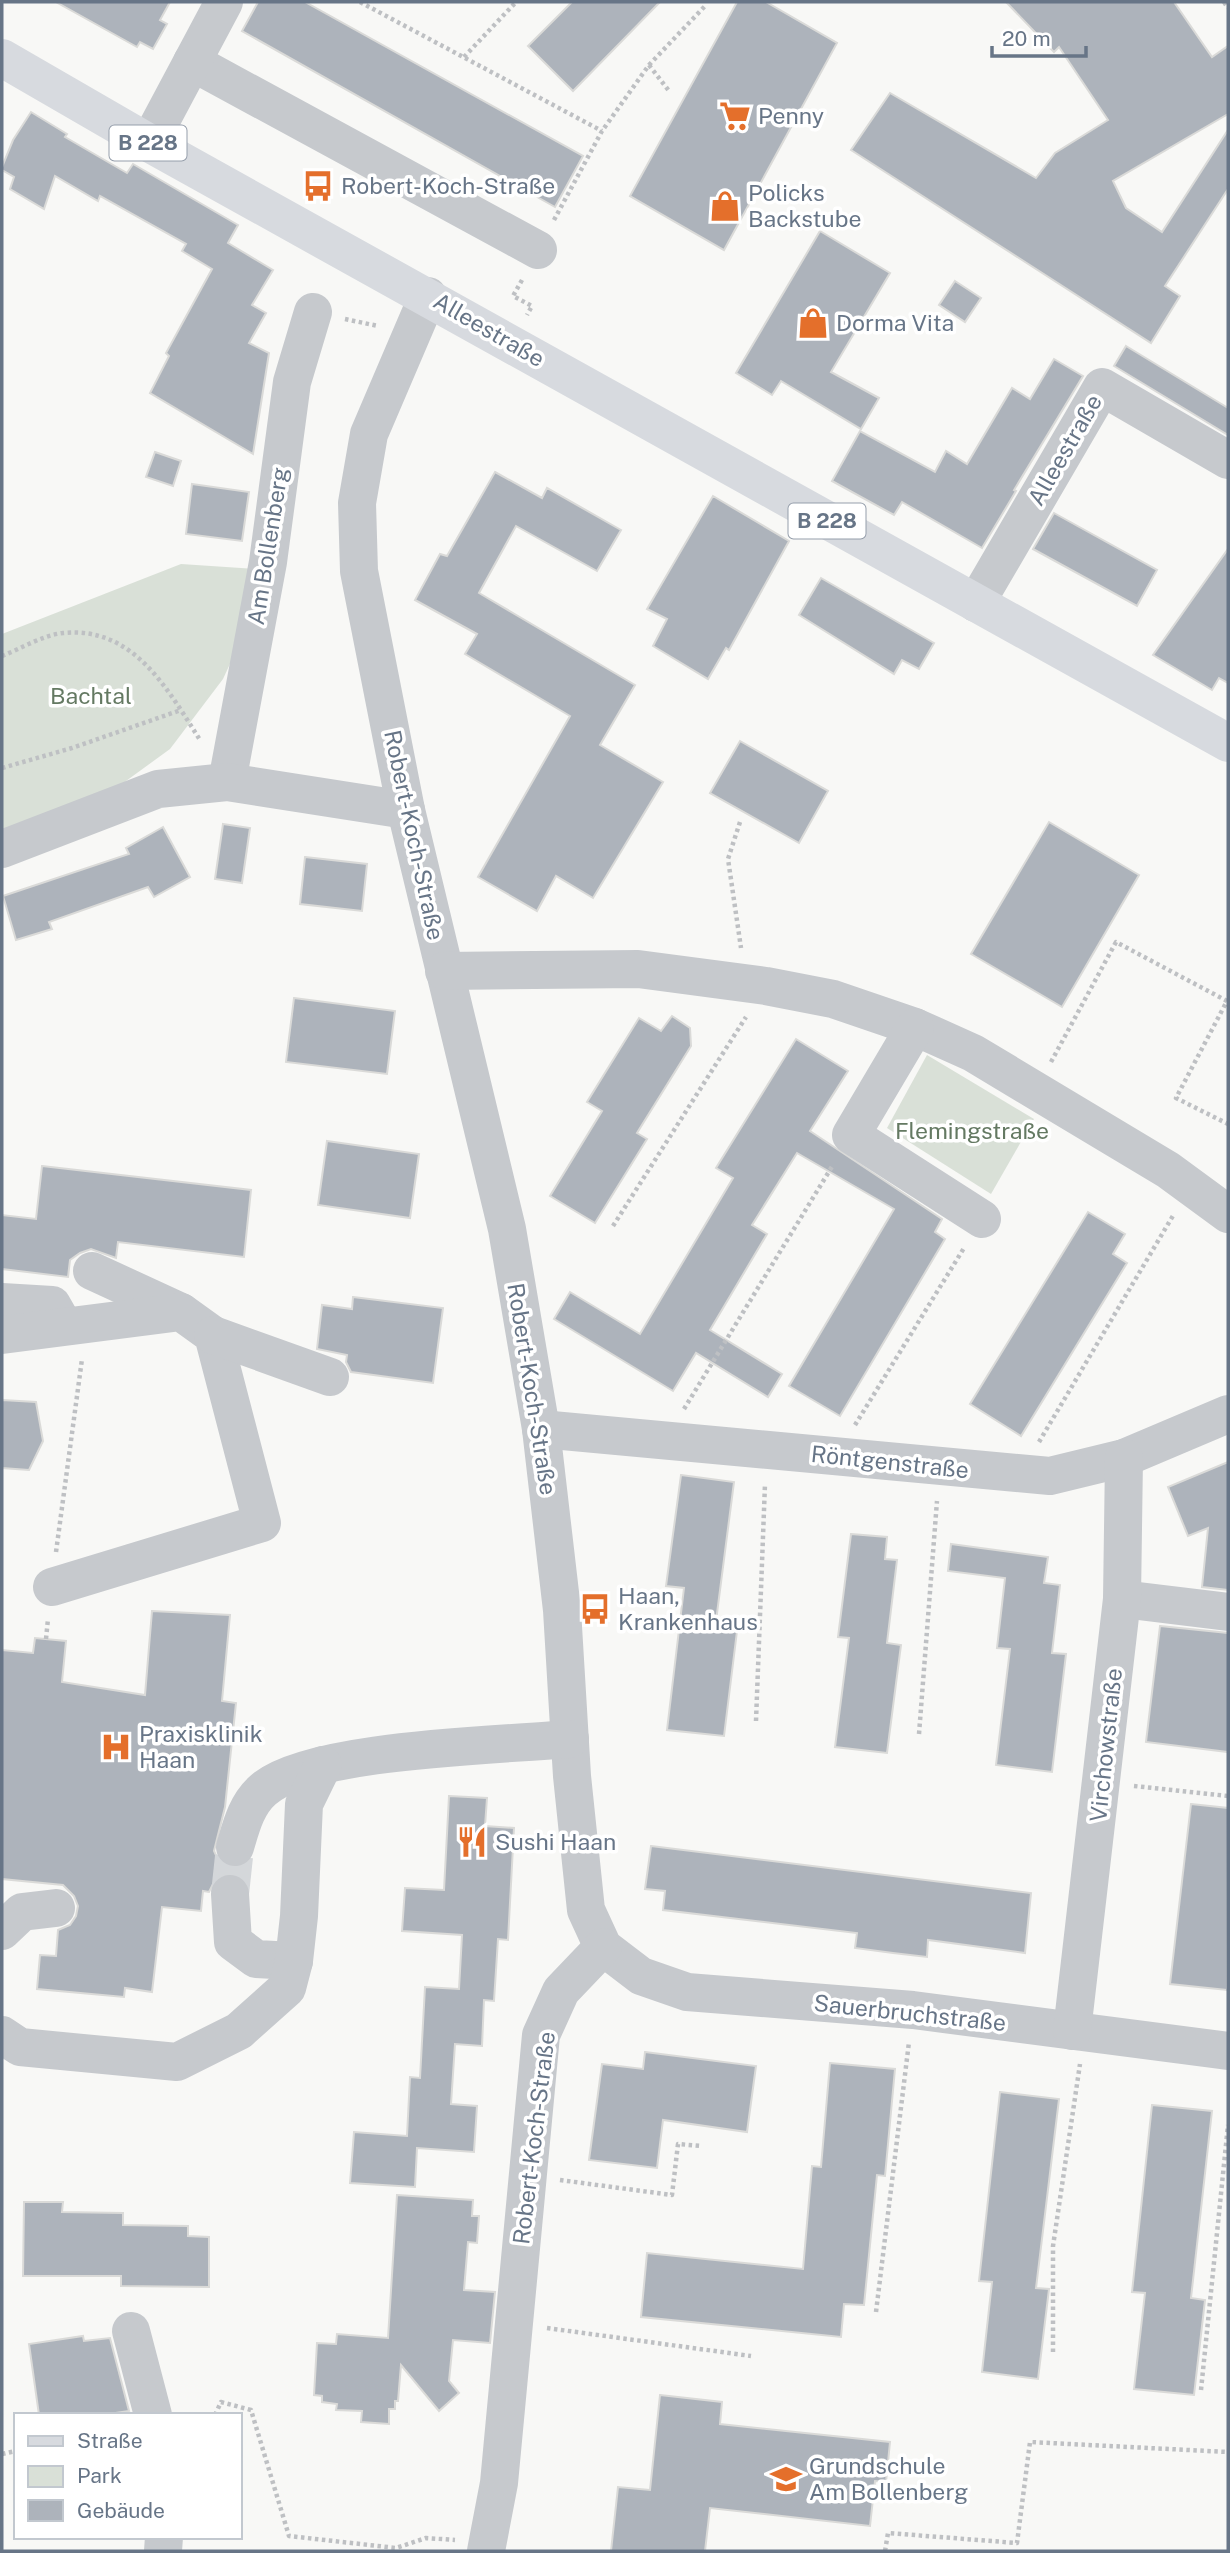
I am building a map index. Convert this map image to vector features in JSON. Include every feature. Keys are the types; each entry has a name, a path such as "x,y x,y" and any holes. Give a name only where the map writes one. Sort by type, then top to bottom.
{"main road":[{"name":"Alleestraße","path":"2,58 149,143 1228,743"}],"street":[{"path":"149,143 223,2"},
{"path":"192,62 538,250"},
{"name":"Robert-Koch-Straße","path":"428,296 369,434 357,503 359,571 406,810 507,1228 541,1429 562,1610 570,1739 586,1910 603,1947 561,1991 541,2035 499,2483 486,2547"},
{"name":"Am Bollenberg","path":"227,782 268,562 292,382 313,312"},
{"name":"Alleestraße","path":"975,603 1102,387 1228,460"},
{"path":"2,849 158,789 227,782 406,810"},
{"path":"444,971 638,969 756,984 834,999 915,1027 973,1053 1190,1186 1228,1214"},
{"path":"915,1027 851,1135 982,1219"},
{"path":"92,1272 181,1312 213,1335 330,1377"},
{"path":"2,1302 52,1305 75,1325"},
{"path":"2,1335 20,1335 75,1325 181,1312"},
{"path":"51,1587 262,1523 213,1335"},
{"name":"Röntgenstraße","path":"541,1429 666,1439 939,1468 1050,1476 1124,1458 1228,1414"},
{"name":"Virchowstraße","path":"1078,2032 1122,1599 1124,1458"},
{"path":"1122,1599 1228,1612"},
{"path":"235,1847 246,1812 263,1790 289,1776 340,1759 570,1739"},
{"path":"2,2035 20,2047 177,2062 239,2031 287,1988 294,1961 304,1804 323,1765"},
{"path":"230,1894 233,1942 256,1959 294,1961"},
{"path":"2,1931 22,1912 56,1908"},
{"name":"Sauerbruchstraße","path":"603,1947 641,1976 687,1992 912,2010 1228,2051"},
{"path":"131,2331 152,2413"}],"path":[{"path":"360,2 602,131"},
{"path":"464,57 516,2"},
{"path":"1224,2 1228,8"},
{"path":"527,314 532,306 513,296 602,131 649,65 706,5"},
{"path":"649,65 669,91"},
{"path":"313,312 411,332"},
{"path":"2,656 61,633 105,635 138,656 181,710 227,782"},
{"path":"2,768 72,748 181,710"},
{"path":"613,1226 756,984 729,859 740,822"},
{"path":"1035,1091 1116,942 1227,1001 1176,1098 1228,1125"},
{"path":"666,1439 851,1135"},
{"path":"1021,1474 1190,1186"},
{"path":"836,1456 982,1219"},
{"path":"51,1587 75,1325"},
{"path":"756,1721 767,1450"},
{"path":"919,1734 939,1468"},
{"path":"1102,1782 1228,1796"},
{"path":"876,2312 912,2010"},
{"path":"1053,2352 1053,2246 1078,2032"},
{"path":"1201,2390 1228,2125"},
{"path":"528,2175 673,2194 678,2144 701,2146"},
{"path":"514,2323 751,2356"},
{"path":"216,2413 221,2402 251,2410 289,2536 396,2548 426,2538 486,2547"},
{"path":"885,2551 888,2533 1017,2543 1030,2442 1228,2452"}],"green space":[{"name":"Bachtal","path":"181,564 257,569 241,640 223,679 170,749 104,797 2,833 2,634"},
{"name":"Flemingstraße","path":"927,1055 1034,1119 991,1194 887,1128"}],"building":[{"path":"56,2 170,2 160,20 167,24 153,49 140,42 137,47"},
{"path":"258,2 305,2 583,156 555,207 242,31"},
{"path":"572,2 660,2 573,91 528,46"},
{"name":"Penny","path":"737,2 766,2 837,43 724,250 630,196"},
{"path":"1006,2 1174,2 1212,57 1228,46 1228,114 1113,181 1126,208 1162,232 1228,130 1228,189 1165,286 1180,296 1151,343 851,150 890,93 1036,178 1055,153 1108,120 1059,47 1054,52"},
{"path":"31,112 67,134 65,137 127,173 133,164 238,225 228,243 273,270 252,305 266,313 249,343 269,353 253,454 150,393 169,356 166,353 212,269 182,251 186,244 100,196 98,201 55,176 44,209 10,189 14,177 2,170 2,167 13,140"},
{"name":"Dorma Vita","path":"820,231 890,273 831,372 879,398 861,429 781,381 772,395 736,373"},
{"path":"955,281 981,298 965,322 939,305"},
{"path":"1126,346 1228,408 1228,435 1114,366"},
{"path":"1054,359 1083,376 982,548 902,502 894,515 832,481 860,431 935,472 946,451 967,464 1012,388 1030,399"},
{"path":"155,452 181,461 173,486 146,477"},
{"path":"495,472 542,498 547,488 621,530 597,571 516,526 479,593 635,685 600,745 663,782 593,898 556,876 537,911 478,877 570,716 465,654 477,634 415,600 440,554 447,556"},
{"path":"192,484 249,492 242,541 186,534"},
{"path":"713,496 789,541 729,650 726,648 708,679 653,646 667,619 647,609"},
{"path":"1054,513 1157,570 1137,606 1033,549"},
{"path":"1228,549 1228,683 1219,678 1212,690 1153,655"},
{"path":"821,578 934,643 919,669 902,660 894,674 799,615"},
{"path":"740,741 828,791 799,843 710,793"},
{"path":"1049,822 1139,875 1062,1007 971,954"},
{"path":"223,824 250,828 242,883 215,879"},
{"path":"163,827 190,877 154,897 148,887 49,922 52,929 16,940 3,896 129,854 126,848"},
{"path":"305,857 367,864 362,911 300,904"},
{"path":"294,998 395,1011 387,1074 286,1062"},
{"path":"672,1016 690,1028 691,1046 637,1133 647,1139 595,1223 550,1196 602,1111 587,1102 639,1018 661,1031"},
{"path":"796,1039 848,1071 810,1131 942,1219 935,1232 945,1239 840,1416 789,1386 894,1209 797,1153 752,1225 767,1234 710,1330 782,1374 768,1397 696,1353 673,1391 554,1319 570,1292 640,1334 733,1178 716,1168"},
{"path":"327,1141 419,1154 410,1218 318,1205"},
{"path":"42,1166 251,1190 244,1257 118,1242 116,1258 91,1249 70,1260 68,1277 2,1269 2,1215 36,1219"},
{"path":"1088,1212 1125,1234 1113,1254 1127,1263 1021,1436 970,1404"},
{"path":"353,1297 443,1308 433,1383 351,1372 346,1362 347,1355 317,1349 322,1305 352,1309"},
{"path":"2,1400 36,1402 43,1441 29,1470 2,1468"},
{"path":"1228,1462 1228,1590 1202,1587 1208,1528 1188,1536 1168,1487"},
{"path":"681,1475 734,1482 716,1621 738,1623 724,1736 667,1730 684,1588 666,1586"},
{"path":"851,1534 887,1537 885,1559 897,1560 887,1643 901,1645 887,1753 835,1747 849,1638 838,1637"},
{"path":"951,1544 1048,1557 1044,1583 1060,1585 1052,1653 1066,1654 1052,1772 996,1765 1010,1649 997,1648 1005,1578 948,1571"},
{"name":"Praxisklinik Haan","path":"152,1611 230,1615 222,1701 236,1703 225,1807 214,1851 219,1862 228,1868 243,1867 242,1877 229,1872 217,1876 209,1892 203,1891 201,1911 162,1907 152,1992 125,1988 124,1997 37,1989 40,1955 56,1956 58,1930 70,1925 78,1906 74,1896 63,1885 2,1879 2,1650 33,1653 35,1638 66,1641 62,1682 145,1695"},
{"path":"1160,1626 1228,1633 1228,1752 1146,1742"},
{"path":"449,1796 487,1798 485,1826 514,1828 508,1940 498,1939 494,2001 484,2000 482,2046 455,2044 451,2104 477,2106 474,2152 417,2148 415,2187 350,2183 354,2132 407,2136 410,2077 420,2078 425,1987 459,1989 462,1935 402,1931 405,1888 444,1890"},
{"path":"1191,1804 1228,1808 1227,1990 1170,1984"},
{"path":"651,1846 1031,1893 1025,1953 928,1940 927,1957 893,1953 855,1948 857,1933 663,1910 665,1891 645,1889"},
{"path":"645,2052 756,2066 747,2132 663,2120 657,2168 589,2160 602,2064 643,2069"},
{"path":"830,2063 895,2069 885,2176 877,2175 864,2305 844,2304 841,2337 641,2317 647,2253 803,2269 812,2166 821,2167"},
{"path":"1000,2092 1059,2099 1036,2288 1049,2289 1038,2379 982,2372 992,2282 979,2281"},
{"path":"1152,2105 1212,2111 1191,2298 1205,2300 1194,2395 1134,2389 1145,2293 1132,2292"},
{"path":"397,2195 473,2200 472,2216 479,2216 477,2243 468,2242 464,2290 495,2292 490,2343 453,2340 449,2381 459,2393 439,2411 401,2365 398,2401 395,2401 395,2409 389,2409 389,2424 361,2422 362,2411 336,2410 337,2404 322,2402 322,2396 314,2395 317,2343 336,2344 337,2334 388,2338"},
{"path":"24,2202 63,2202 62,2212 123,2213 123,2225 188,2226 188,2236 209,2237 209,2287 121,2286 121,2276 23,2276"},
{"path":"83,2336 84,2341 110,2338 129,2411 39,2413 29,2344"},
{"path":"660,2395 722,2402 720,2424 890,2442 886,2482 875,2481 870,2526 710,2508 705,2551 611,2551 618,2487 650,2490"}],"tunnel":[{"path":"230,1894 235,1847"}],"place":[{"name":"Penny","path":"735,116"},
{"name":"Robert-Koch-Straße","path":"318,186"},
{"name":"Policks Backstube","path":"725,206"},
{"name":"Dorma Vita","path":"813,323"},
{"name":"Haan, Krankenhaus","path":"595,1609"},
{"name":"Praxisklinik Haan","path":"116,1747"},
{"name":"Sushi Haan","path":"472,1842"},
{"name":"Grundschule Am Bollenberg","path":"786,2479"}]}
